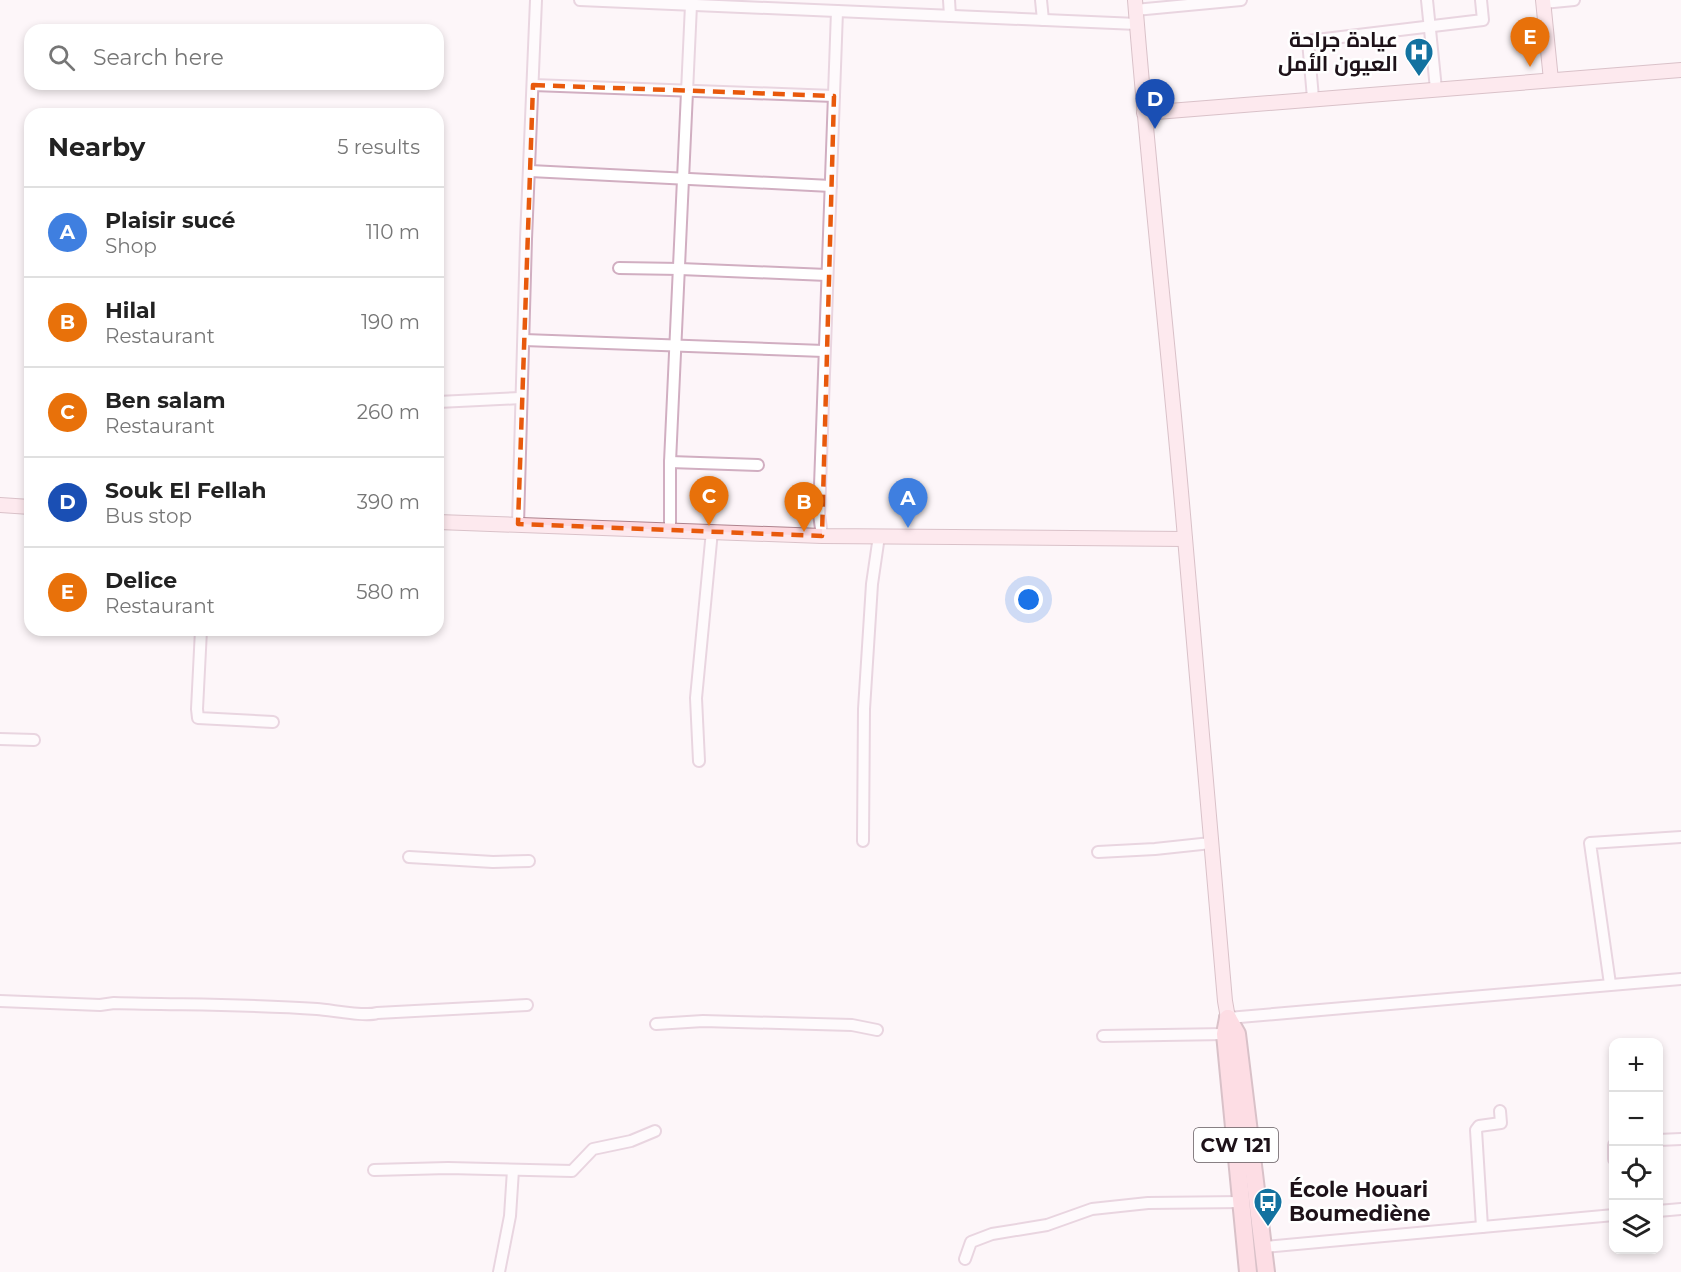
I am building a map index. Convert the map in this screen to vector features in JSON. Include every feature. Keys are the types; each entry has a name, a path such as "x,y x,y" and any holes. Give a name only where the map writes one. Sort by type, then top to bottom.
{"highway":[{"name":"CW 121","path":"1228,1018 1224,1034 1248,1272"},
{"path":"1228,1018 1237,1034 1266,1272"}],"main road":[{"path":"1543,2 1551,80"},
{"name":"CW 121","path":"1136,11 1228,1018"},
{"path":"1144,113 1681,70"},
{"path":"0,505 24,507"},
{"path":"444,522 822,536 1185,539"}],"street":[{"path":"518,524 536,0"},
{"path":"580,0 691,5 710,3 814,5 837,11 1043,20 1241,0"},
{"path":"854,0 855,12"},
{"path":"949,0 950,16"},
{"path":"1041,0 1043,20"},
{"path":"1427,0 1436,89"},
{"path":"1313,98 1308,41 1483,20 1481,0"},
{"path":"1543,2 1574,0"},
{"path":"670,530 670,462 691,5"},
{"path":"822,536 819,514 837,11"},
{"path":"533,85 834,96"},
{"path":"530,171 831,186"},
{"path":"619,268 827,275"},
{"path":"524,340 824,351"},
{"path":"444,402 521,398"},
{"path":"670,462 758,465"},
{"path":"699,761 696,698 712,531"},
{"path":"863,841 864,709 872,584 879,536"},
{"path":"201,636 198,718 273,722"},
{"path":"0,739 34,740"},
{"path":"1610,984 1590,843 1681,837"},
{"path":"1098,852 1211,843"},
{"path":"409,857 493,862 529,861"},
{"path":"1228,1018 1681,979"},
{"path":"0,1001 316,1008 355,1012 369,1016 376,1013 527,1005"},
{"path":"656,1024 714,1021 852,1025 877,1030"},
{"path":"1103,1036 1224,1034"},
{"path":"1482,1227 1476,1130 1479,1126 1501,1123 1500,1111"},
{"path":"374,1170 448,1168 572,1171 593,1149 631,1141 655,1131"},
{"path":"1663,1140 1681,1139"},
{"path":"499,1272 510,1216 513,1170"},
{"path":"965,1259 971,1242 992,1234 1047,1225 1092,1209 1148,1203 1242,1202"},
{"path":"1663,1211 1681,1209"},
{"path":"1264,1247 1609,1215"}],"highlighted area":[{"path":"533,85 834,96 822,536 518,524"}],"place":[{"name":"Delice","path":"1530,67"},
{"name":"عيادة جراحة العيون الأمل","path":"1419,78"},
{"name":"Souk El Fellah","path":"1155,129"},
{"name":"Ben salam","path":"709,526"},
{"name":"Plaisir sucé","path":"908,528"},
{"name":"Hilal","path":"804,532"},
{"name":"École Houari Boumediène","path":"1268,1228"}]}
